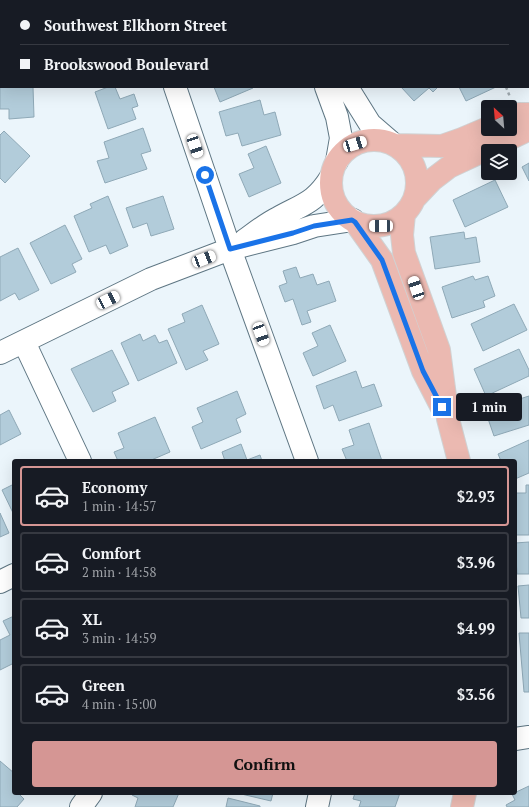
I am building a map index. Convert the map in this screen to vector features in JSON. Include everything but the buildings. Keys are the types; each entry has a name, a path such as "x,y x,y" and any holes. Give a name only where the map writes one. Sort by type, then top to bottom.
{"main road":[{"path":"517,113 529,114"},
{"path":"481,131 462,140 442,146 394,144 380,140 368,140 355,144 345,151 334,169 331,191 336,204 344,214 354,221 368,226 381,226 394,221 410,206 432,180 449,166 526,131 529,127"},
{"path":"394,144 403,150 411,160 416,172 417,185 402,235 404,253 439,350 448,419 458,459"},
{"path":"354,221 382,260 423,371 448,419"},
{"path":"462,807 465,795"}],"street":[{"path":"175,88 230,249 306,459"},
{"path":"230,249 278,218 316,197 324,188 334,169 340,138 337,117 326,88"},
{"path":"348,88 370,124 394,144"},
{"path":"0,353 151,279 230,249 293,233 314,226 354,221"},
{"path":"24,342 79,459"},
{"path":"0,582 12,576"},
{"path":"517,739 529,737"},
{"path":"81,807 90,795"},
{"path":"316,807 319,795"}],"path":[{"path":"506,88 509,100"}],"route":[{"path":"205,175 230,249 293,233 314,226 352,220 355,222 382,260 423,371 442,407"}]}
